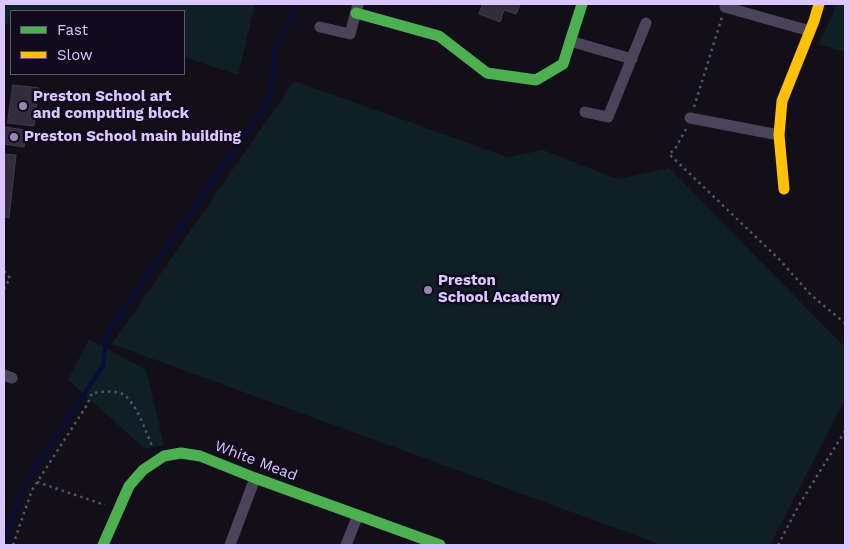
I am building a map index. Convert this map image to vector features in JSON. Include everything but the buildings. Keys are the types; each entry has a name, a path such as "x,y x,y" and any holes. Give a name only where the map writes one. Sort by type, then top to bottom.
{"street":[{"path":"320,28 350,34 357,8 439,36 487,73 536,80 563,64 582,4"},
{"path":"784,189 779,135 782,101 819,4"},
{"path":"725,7 810,31"},
{"path":"585,112 608,117 646,23"},
{"path":"570,41 632,59"},
{"path":"690,118 779,135"},
{"name":"White Mead","path":"103,545 129,486 143,470 164,456 181,453 200,456 255,478 440,545"},
{"path":"230,545 255,478"},
{"path":"346,545 358,515"}],"path":[{"path":"725,7 716,41 688,125 675,148 669,154 779,259 812,295 845,323"},
{"path":"4,272 10,278 4,289"},
{"path":"13,545 32,490 87,405 92,394 122,393 133,404 158,460"},
{"path":"778,545 799,505 845,432"},
{"path":"37,482 118,510"}],"shaded area":[{"path":"4,4 255,4 238,75 185,57 185,10 10,10 10,25 4,24"},
{"path":"836,4 845,4 845,52 818,44 831,19"},
{"name":"Preston School Academy","path":"294,81 508,157 543,150 617,179 669,168 845,347 845,399 770,545 662,545 112,344"},
{"path":"89,339 146,370 164,445 145,449 68,380"}],"waterway":[{"path":"4,543 25,483 103,366 107,333 271,97 274,51 297,4"}],"traffic: fast":[{"path":"356,13 439,36 487,73 536,80 563,64 582,4"},
{"path":"103,545 129,486 143,470 164,456 181,453 200,456 255,478 440,545"}],"traffic: slow":[{"path":"784,189 779,135 782,101 819,4"}],"place":[{"name":"Preston School art and computing block","path":"23,106"},
{"name":"Preston School main building","path":"14,137"},
{"name":"Preston School Academy","path":"428,290"}]}
